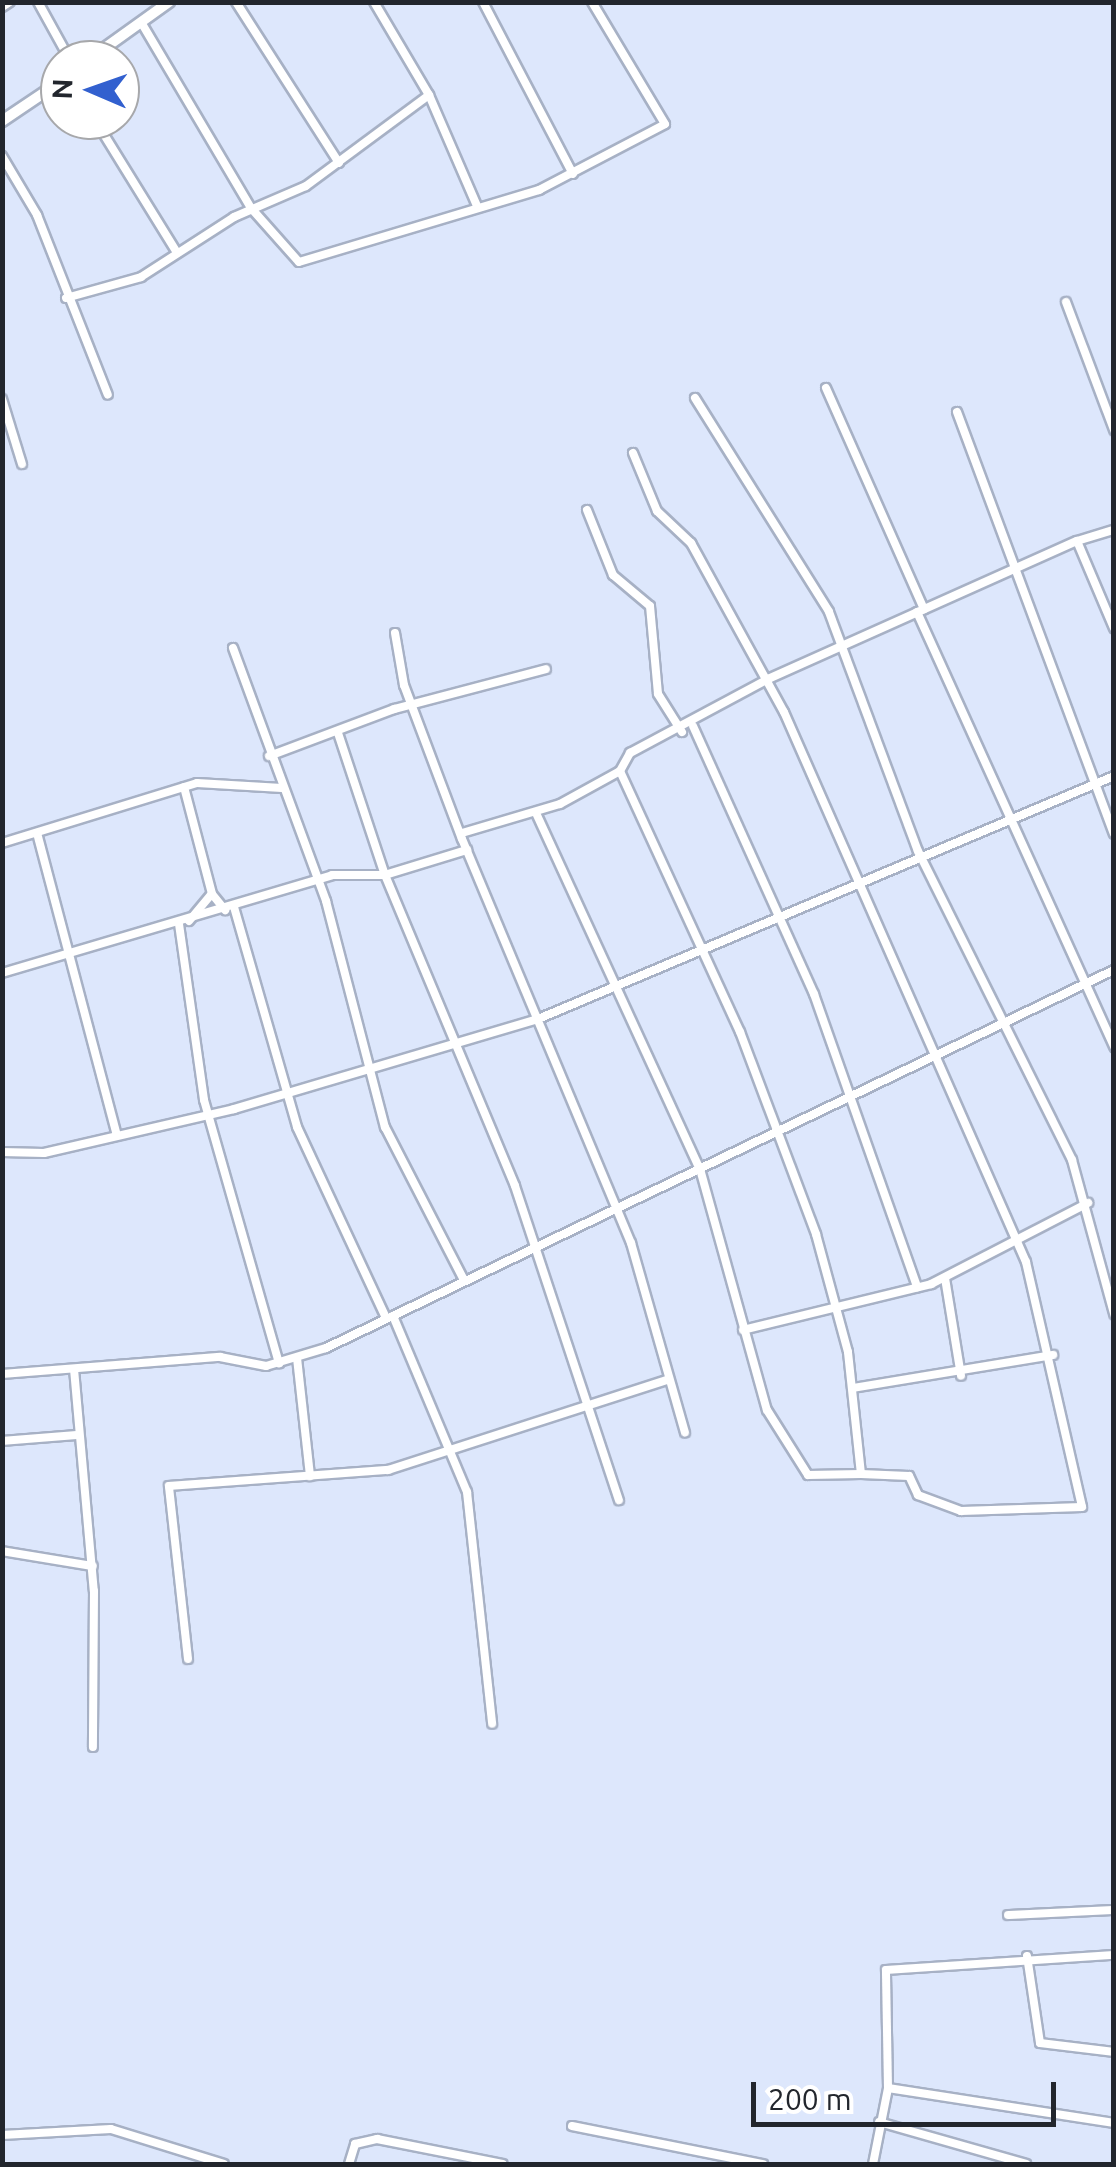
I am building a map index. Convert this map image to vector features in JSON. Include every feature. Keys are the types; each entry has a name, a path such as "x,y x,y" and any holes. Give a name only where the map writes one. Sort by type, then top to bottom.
{"street":[{"path":"2,6 10,2"},
{"path":"38,2 59,40"},
{"path":"116,40 169,2"},
{"path":"236,2 339,163"},
{"path":"374,2 430,95 478,208"},
{"path":"482,2 573,174"},
{"path":"141,22 251,208 294,262 478,208 573,174 667,120 592,2"},
{"path":"2,121 40,95"},
{"path":"66,298 141,276 251,208 339,163 430,95"},
{"path":"108,140 177,252"},
{"path":"2,156 37,215 66,298 108,395"},
{"path":"1066,302 1114,430"},
{"path":"826,388 1005,818 1114,1047"},
{"path":"695,398 818,592 918,851 1008,1019 1088,1203 1114,1314"},
{"path":"2,400 22,464"},
{"path":"956,412 992,493 1008,565 1114,834"},
{"path":"536,813 614,989 654,1055 700,1169 767,1410 805,1472 909,1476 918,1496 961,1511 1081,1512 1053,1356 1013,1236 768,679 692,544 657,511 633,454"},
{"path":"587,510 612,575 650,606 658,694 682,732"},
{"path":"462,833 536,813 620,770 630,753 682,732 768,679 921,610 1008,565 1114,530"},
{"path":"1078,541 1114,628"},
{"path":"395,633 413,706 466,850 618,1212 685,1432"},
{"path":"233,648 316,882 368,1073 408,1180 464,1280"},
{"path":"269,756 413,706 546,669"},
{"path":"693,726 779,917 850,1094 918,1287"},
{"path":"338,733 385,875 457,1042 590,1399 619,1500"},
{"path":"620,770 777,1128 834,1312 853,1388 861,1474"},
{"path":"2,1152 24,1156 209,1115 368,1073 538,1019 703,952 918,851 1114,776"},
{"path":"2,843 184,787 282,788"},
{"path":"184,787 212,894 229,909 286,1095 456,1451 475,1534 492,1724"},
{"path":"37,832 73,952 117,1135"},
{"path":"2,973 316,882 385,875 466,850"},
{"path":"184,923 212,894"},
{"path":"184,923 209,1115 279,1364"},
{"path":"2,1374 220,1357 279,1364 297,1358 618,1212 777,1128 1114,970"},
{"path":"744,1330 834,1312 945,1278 1013,1236 1088,1203"},
{"path":"945,1278 961,1376"},
{"path":"853,1388 961,1376 1053,1356"},
{"path":"297,1358 310,1476"},
{"path":"74,1369 76,1435 93,1566 92,1747"},
{"path":"188,1659 186,1578 168,1487 388,1470 456,1451 590,1399 669,1379"},
{"path":"2,1441 76,1435"},
{"path":"3,1548 93,1566"},
{"path":"1008,1914 1114,1910"},
{"path":"873,2164 888,2088 893,2003 883,1972 1027,1956 1114,1955"},
{"path":"1027,1956 1040,2043 1114,2052"},
{"path":"888,2088 1114,2122"},
{"path":"879,2122 1026,2164"},
{"path":"572,2126 764,2164"},
{"path":"2,2135 111,2128 224,2164"},
{"path":"348,2164 356,2144 377,2139 503,2164"}]}
